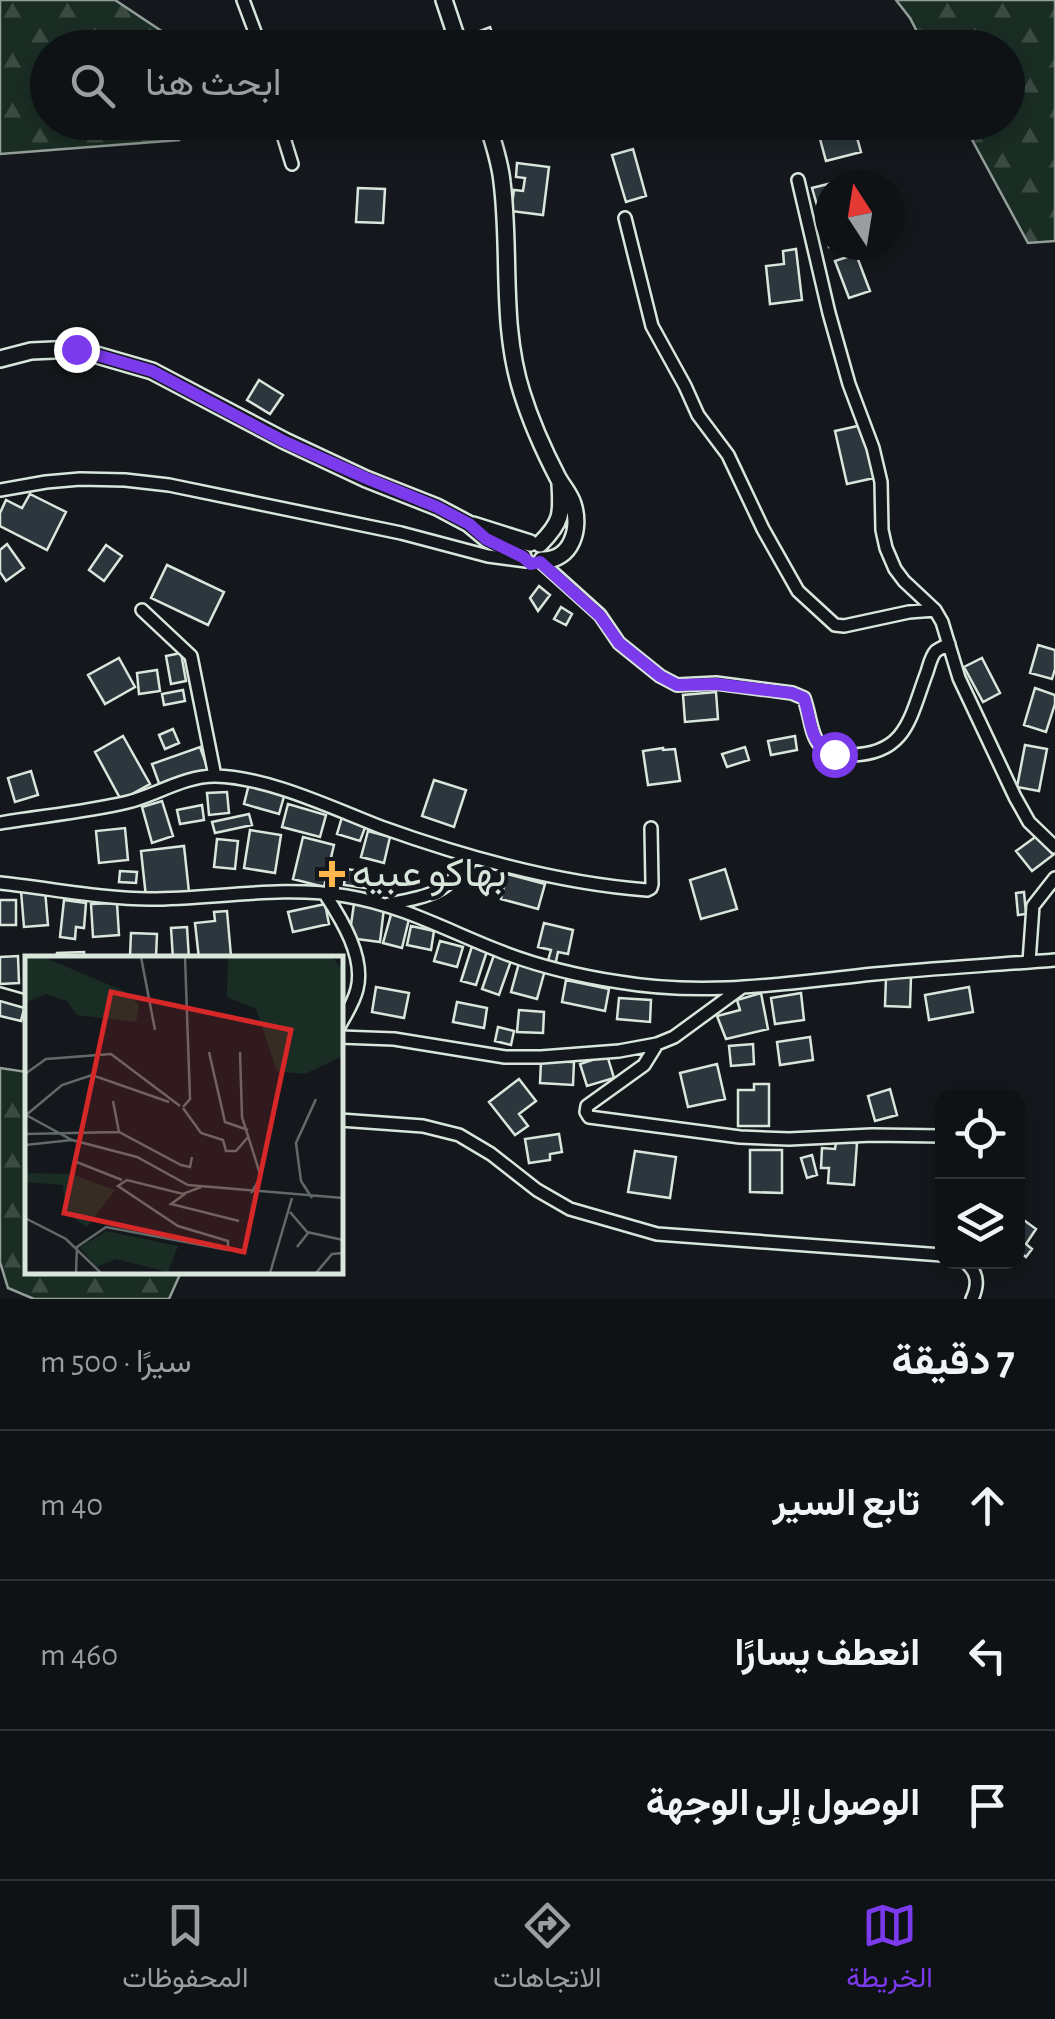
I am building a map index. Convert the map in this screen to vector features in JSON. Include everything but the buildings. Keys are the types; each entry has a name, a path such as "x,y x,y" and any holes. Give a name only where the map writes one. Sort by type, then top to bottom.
{"main road":[{"path":"444,0 454,30"},
{"path":"0,358 76,349 152,371 285,442 437,507 469,524 486,539 534,554 560,519 560,480 523,396 511,354 502,179 492,140"}],"street":[{"path":"243,0 255,30"},
{"path":"285,140 292,164"},
{"path":"798,180 829,313 873,448 881,482 886,548 904,581 935,610 942,622 959,678 1014,797 1029,822 1055,847"},
{"path":"625,218 652,326 698,415 728,454 763,530 798,591 836,624 844,626 935,610"},
{"path":"0,490 80,479 169,485 386,529 488,556 534,554 600,616 619,643 660,676 677,685 716,684 792,693 804,698 816,743 834,754 864,754 893,744 910,717 935,652 949,644"},
{"path":"142,610 191,656 214,776"},
{"path":"0,823 128,802 214,776 285,790 474,857 602,886 647,890 653,875 651,828"},
{"path":"385,905 443,890 474,857"},
{"path":"1029,962 1034,906 1055,878"},
{"path":"2,886 148,899 261,892 325,894 385,905 504,953 615,982 666,989 740,988 1055,960"},
{"path":"325,894 344,927 358,968 357,991 342,1021"},
{"path":"342,1037 394,1039 505,1057 619,1051 674,1037 740,988"},
{"path":"0,994 25,1001"},
{"path":"657,1044 644,1065 587,1106 589,1117 740,1137 935,1136"},
{"path":"342,1120 423,1126 460,1135 570,1209 656,1234 935,1254"},
{"path":"972,1269 977,1286 972,1299"}],"green space":[{"path":"0,0 115,0 160,30 30,30 30,140 179,140 0,154"},
{"path":"896,0 1055,0 1055,241 1028,243 972,140 1025,140 1025,30 916,30"},
{"path":"0,1068 25,1072 25,1274 180,1274 169,1299 34,1299 8,1288 0,1262"}],"place":[{"name":"بهاكو عبيه","path":"332,874"}],"route":[{"path":"76,349 152,371 285,442 437,507 531,564 540,562 600,616 619,643 677,685 716,684 792,693 804,698 816,743 834,754"}]}
